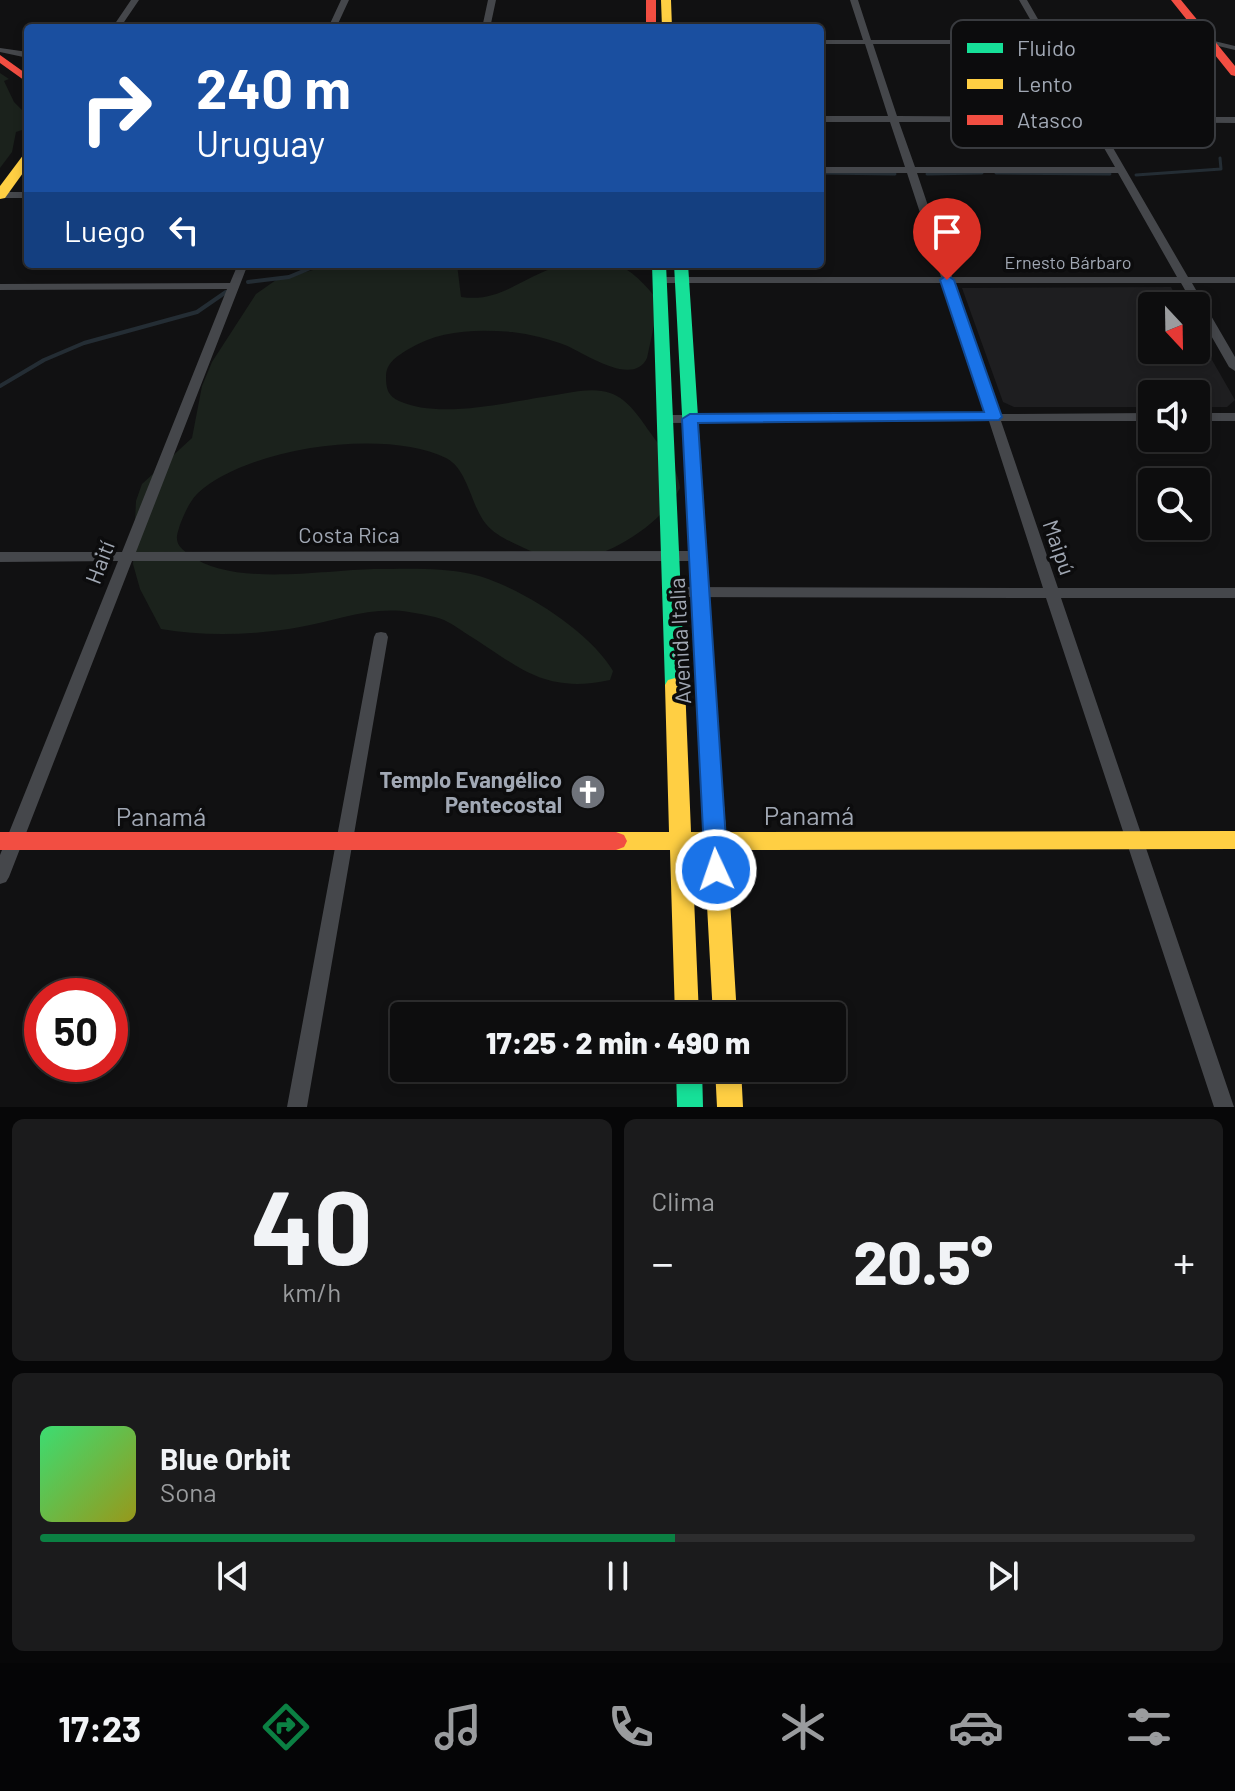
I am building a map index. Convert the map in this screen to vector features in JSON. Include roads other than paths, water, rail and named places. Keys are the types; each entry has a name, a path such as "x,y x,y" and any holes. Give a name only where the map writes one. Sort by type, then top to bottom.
{"main road":[{"path":"651,0 651,24"},
{"path":"666,0 667,24"},
{"path":"1176,0 1192,20"},
{"path":"1215,48 1235,73"},
{"path":"0,58 24,77"},
{"path":"0,195 24,162"},
{"name":"Avenida Italia","path":"660,272 687,1002"},
{"name":"Avenida Italia","path":"681,272 724,1002"},
{"name":"Panamá","path":"7,841 1235,840"},
{"path":"689,1082 690,1107"},
{"path":"729,1082 730,1107"}],"street":[{"path":"119,24 135,0"},
{"path":"334,24 345,0"},
{"path":"487,24 492,0"},
{"name":"Maipú","path":"854,0 1224,1107"},
{"path":"1023,0 1034,20"},
{"path":"824,42 951,42"},
{"path":"1215,43 1235,48"},
{"path":"0,50 24,54"},
{"path":"824,119 951,119"},
{"path":"1215,120 1235,120"},
{"path":"1109,148 1235,367"},
{"path":"824,170 1122,170"},
{"path":"0,195 24,195"},
{"name":"Haití","path":"0,877 7,841 242,268"},
{"name":"Ernesto Bárbaro","path":"660,272 947,280 1235,280"},
{"path":"0,287 235,286"},
{"path":"665,419 1138,417"},
{"path":"1210,417 1235,417"},
{"name":"Costa Rica","path":"0,557 698,556"},
{"path":"671,592 1235,593"},
{"path":"297,1107 381,637"}],"waterway":[{"path":"1136,175 1221,169 1220,158"},
{"path":"824,173 895,174"},
{"path":"927,174 982,173"},
{"path":"996,173 1110,174"},
{"path":"248,282 289,277 310,268"},
{"path":"0,386 44,360 84,343 197,312 226,292"}],"place":[{"name":"Templo Evangélico Pentecostal","path":"588,792"}]}
